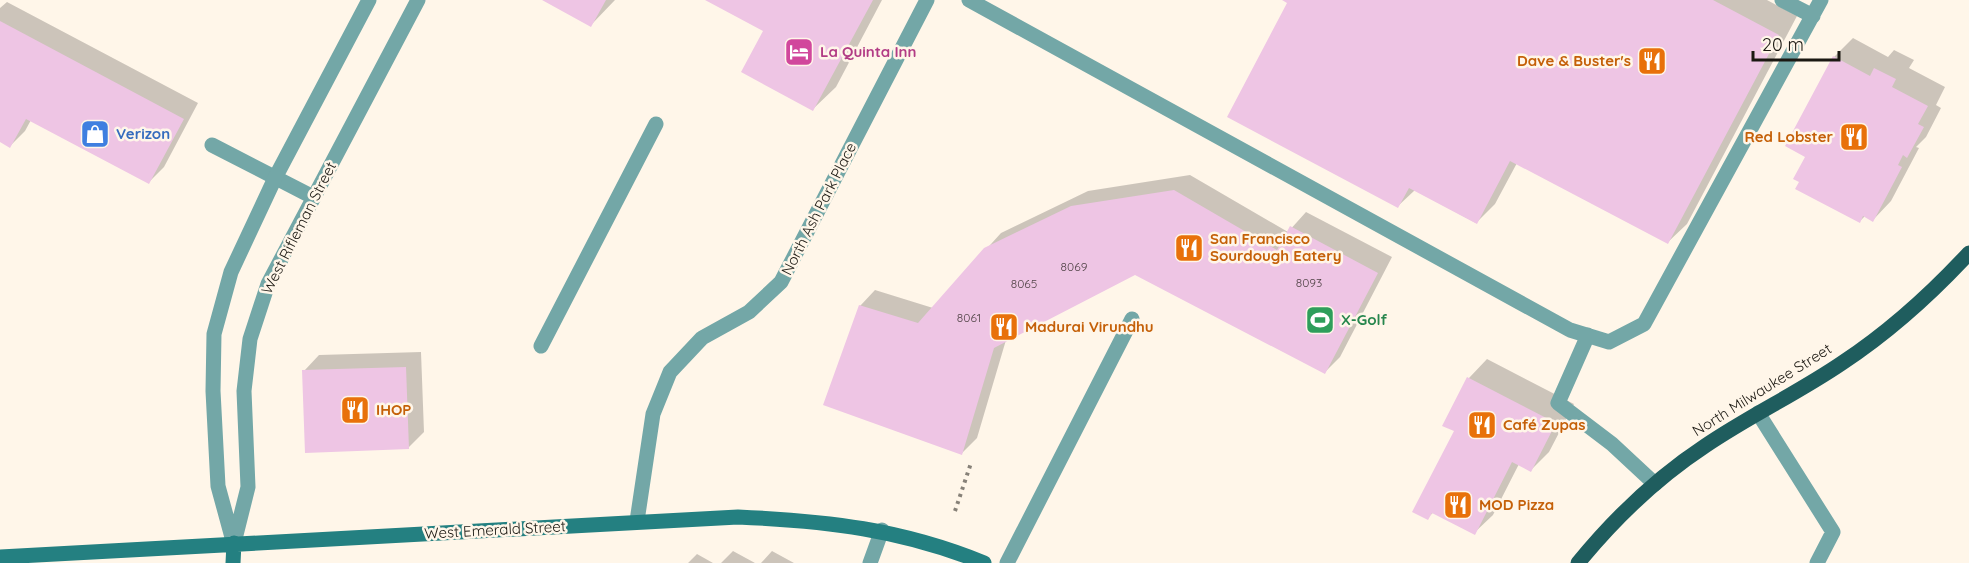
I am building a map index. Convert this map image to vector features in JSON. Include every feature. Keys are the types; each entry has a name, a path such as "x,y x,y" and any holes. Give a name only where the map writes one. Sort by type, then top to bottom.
{"main road":[{"name":"North Milwaukee Street","path":"1578,563 1655,484 1705,446 1841,364 1892,327 1969,253"},
{"name":"West Emerald Street","path":"0,557 738,517 805,520 882,531 958,552 984,563"},
{"name":"West Rifleman Street","path":"233,563 234,543"}],"street":[{"name":"West Rifleman Street","path":"234,543 218,486 213,391 214,334 231,272 275,178 369,0"},
{"name":"West Rifleman Street","path":"234,543 248,487 244,391 250,339 268,285 418,0"},
{"name":"North Ash Park Place","path":"637,521 653,414 670,372 702,338 749,312 781,282 927,0"},
{"path":"969,0 1570,330 1609,342 1644,324 1821,0"},
{"path":"1782,0 1812,16"},
{"path":"541,346 656,124"},
{"path":"212,145 313,197"},
{"path":"1008,563 1132,319"},
{"path":"1588,335 1558,403 1612,444 1655,484"},
{"path":"1758,413 1833,531 1816,563"},
{"path":"870,563 882,531"}],"path":[{"path":"955,511 971,463"}],"building":[{"path":"542,0 606,0 591,27"},
{"name":"La Quinta Inn","path":"705,0 873,0 813,111 741,72 763,31"},
{"path":"1282,0 1713,0 1779,35 1668,244 1510,161 1477,224 1409,188 1398,208 1227,117 1287,3"},
{"path":"0,21 184,119 149,184 26,119 10,148 0,142"},
{"name":"Red Lobster","path":"1833,56 1870,76 1874,68 1896,79 1892,87 1928,106 1918,124 1924,127 1907,158 1903,155 1898,165 1902,167 1873,222 1863,216 1860,223 1795,189 1799,182 1793,179 1805,157 1785,146"},
{"path":"1174,190 1277,250 1290,226 1378,273 1325,374 1135,275 994,348 962,455 823,405 859,305 918,323 984,248 1071,206"},
{"name":"IHOP","path":"406,367 409,449 305,453 302,370"},
{"path":"1467,377 1556,423 1531,472 1512,462 1475,535 1432,513 1428,520 1412,512 1454,431 1442,426"}],"place":[{"name":"La Quinta Inn","path":"799,52"},
{"name":"Dave & Buster's","path":"1652,61"},
{"name":"Verizon","path":"95,134"},
{"name":"Red Lobster","path":"1854,137"},
{"name":"San Francisco Sourdough Eatery","path":"1189,248"},
{"name":"X-Golf","path":"1320,320"},
{"name":"Madurai Virundhu","path":"1004,327"},
{"name":"IHOP","path":"355,410"},
{"name":"Café Zupas","path":"1482,425"},
{"name":"MOD Pizza","path":"1458,505"}]}
